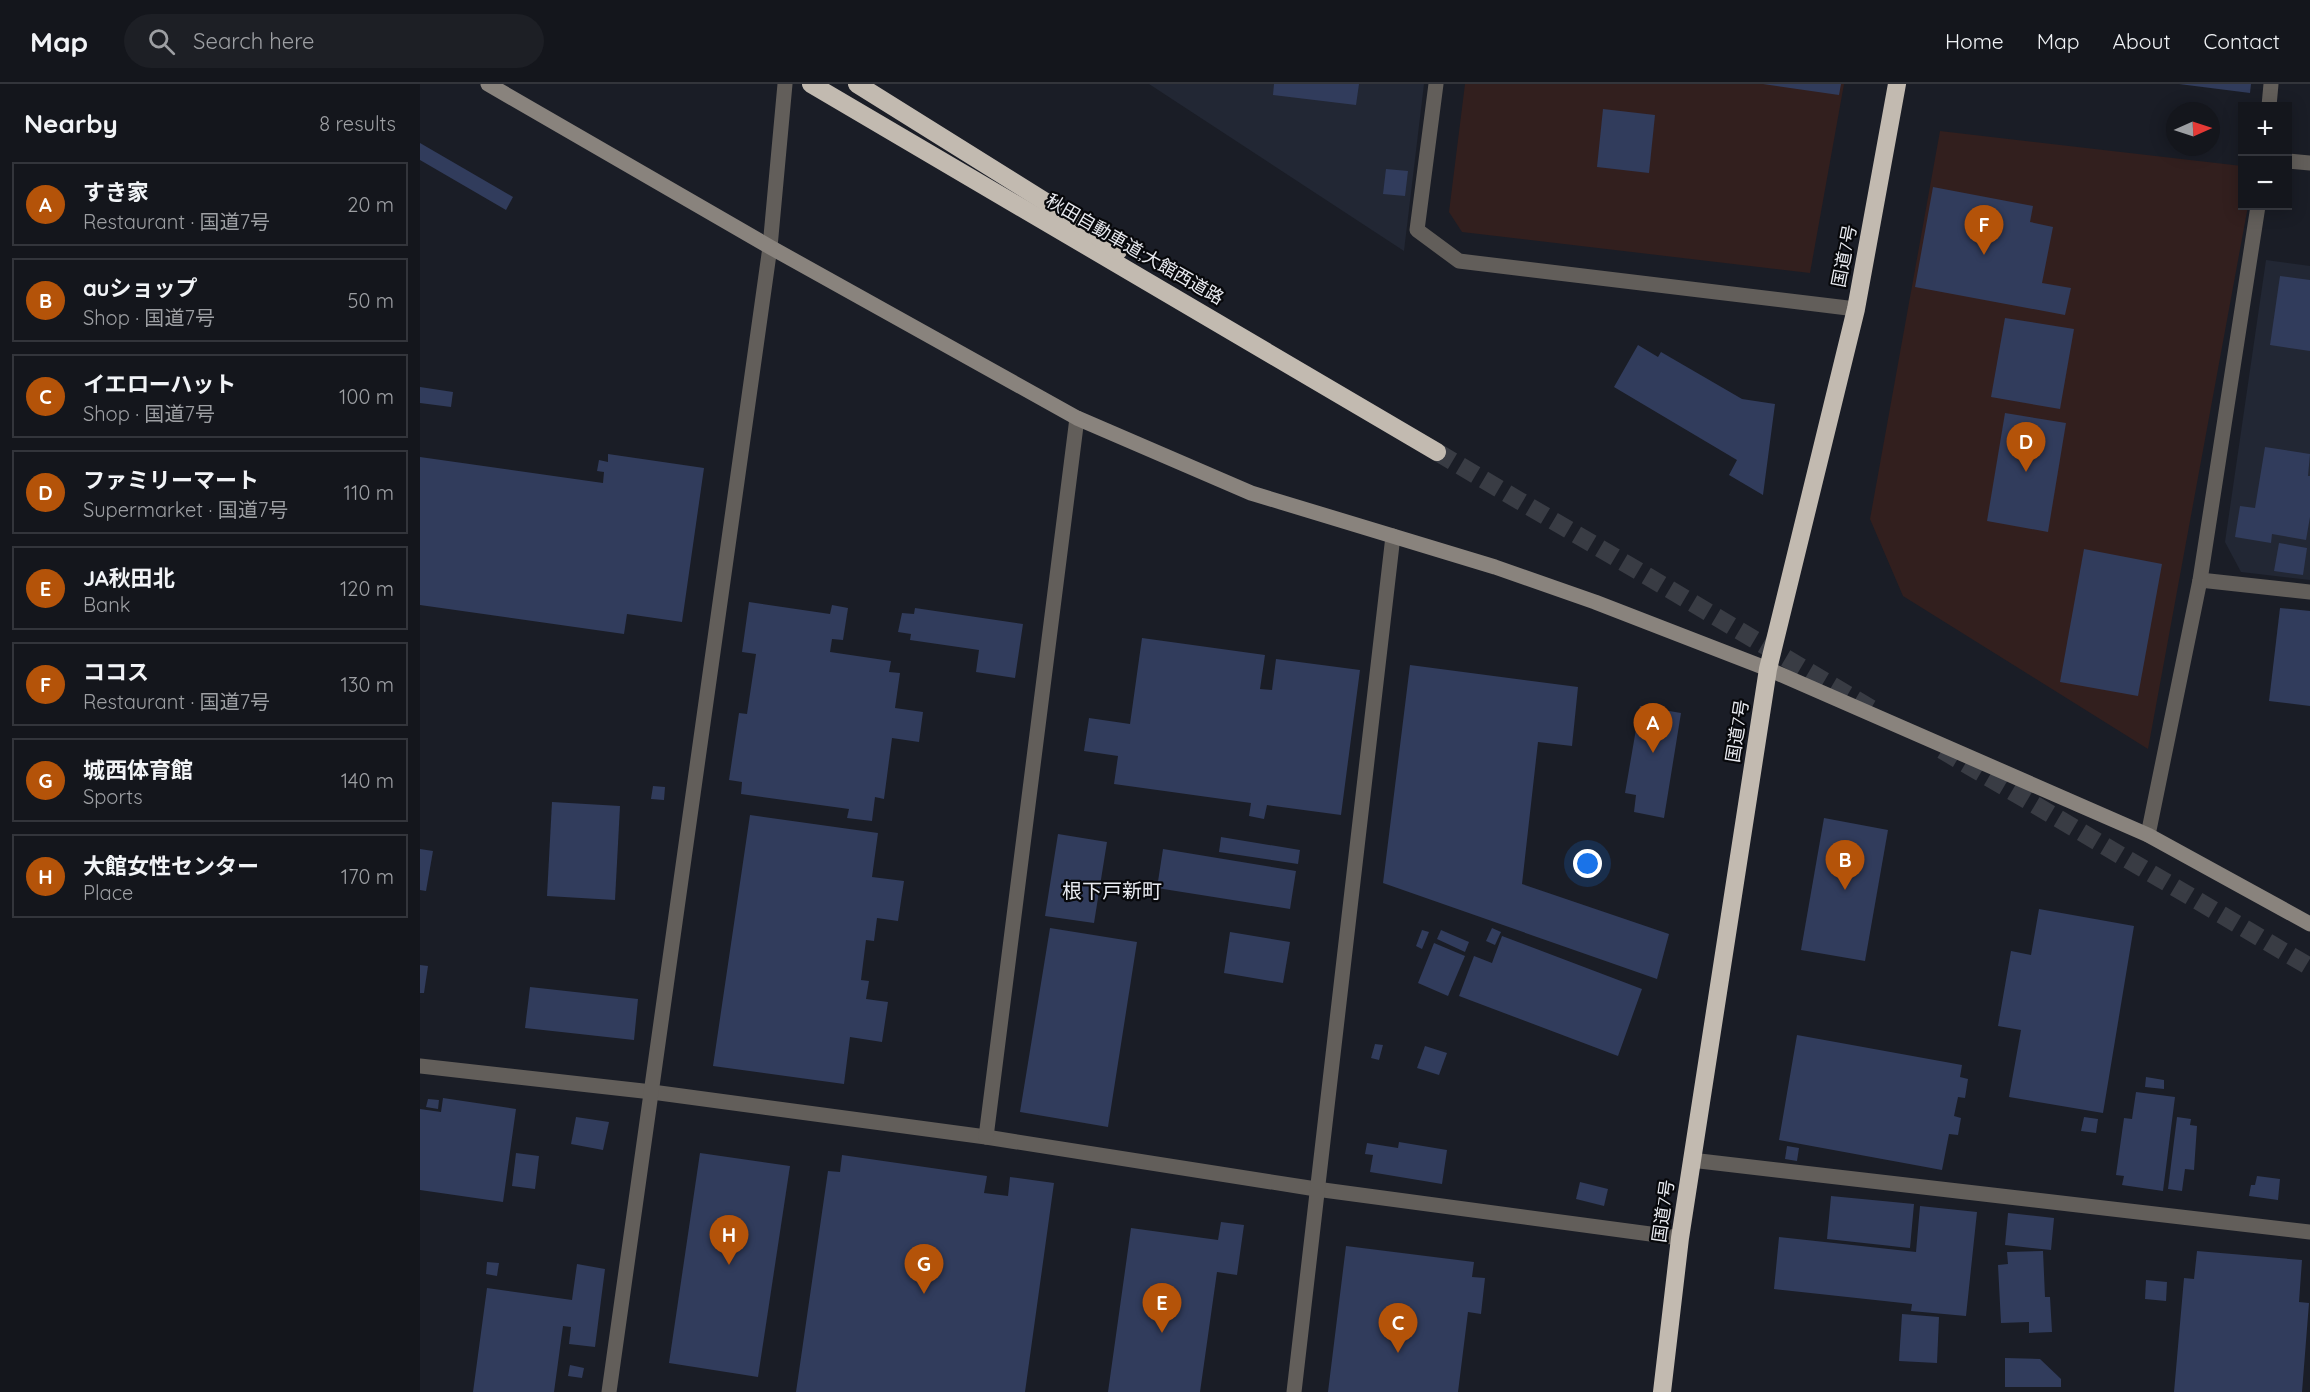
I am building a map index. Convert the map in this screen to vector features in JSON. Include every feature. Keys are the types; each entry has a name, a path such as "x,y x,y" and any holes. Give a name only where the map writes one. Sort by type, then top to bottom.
{"highway":[{"name":"秋田自動車道;大館西道路","path":"811,84 1437,452"},
{"path":"857,84 1077,221 1197,309"},
{"name":"国道7号","path":"1662,1392 1691,1160 1768,669 1856,309 1898,84"}],"street":[{"path":"488,84 770,248 1077,418 1251,493 1495,567 1595,602 1768,669 2148,835 2310,924"},
{"path":"609,1392 770,248 785,84"},
{"path":"1436,84 1417,230 1458,261 1856,309"},
{"path":"2269,102 2271,84"},
{"path":"2292,161 2310,163"},
{"path":"2148,835 2200,580 2257,210"},
{"path":"986,1137 1077,418"},
{"path":"1294,1392 1393,536"},
{"path":"2200,580 2310,592"},
{"path":"420,1066 651,1092 986,1137 1316,1189 1680,1238"},
{"path":"1691,1160 2310,1232"}],"shaded area":[{"path":"1149,84 1424,84 1404,251"},
{"path":"1465,84 1844,84 1810,273 1462,232 1449,212"},
{"path":"1940,131 2238,166 2238,210 2247,210 2148,749 1903,596 1870,519"},
{"path":"2266,260 2310,266 2310,580 2241,572 2225,542"}],"building":[{"path":"1274,84 1359,84 1356,105 1273,95"},
{"path":"1763,84 1841,84 1839,95"},
{"path":"2179,84 2251,84 2250,93"},
{"path":"1603,109 1655,115 1649,173 1597,167"},
{"path":"420,143 513,197 506,210 420,160"},
{"path":"1386,169 1408,171 1405,196 1383,194"},
{"path":"1933,187 2033,206 2030,222 2053,227 2042,283 2071,288 2065,315 1915,287"},
{"path":"2280,276 2310,280 2310,351 2270,345"},
{"path":"2005,318 2074,329 2060,409 1991,397"},
{"path":"1638,345 1658,357 1661,352 1742,399 1775,404 1763,495 1729,475 1737,460 1614,387"},
{"path":"420,387 453,392 451,407 420,403"},
{"path":"2005,413 2066,423 2048,532 1987,521"},
{"path":"2265,447 2310,454 2308,476 2310,476 2310,517 2306,540 2272,534 2271,543 2235,537 2240,506 2255,508"},
{"path":"608,454 704,468 682,622 627,614 624,634 420,605 420,457 603,483 604,472 597,471 599,460 608,462"},
{"path":"2279,543 2307,548 2303,575 2274,571"},
{"path":"2084,549 2162,564 2138,696 2060,682"},
{"path":"749,602 830,614 832,605 848,608 843,640 832,639 830,652 891,661 889,672 900,673 895,708 923,712 919,742 892,738 884,799 875,797 872,821 847,818 849,809 741,794 742,782 729,780 739,713 747,714 756,654 742,652"},
{"path":"915,608 1023,624 1015,678 976,672 979,650 910,640 911,634 898,632 902,613 914,614"},
{"path":"2280,608 2310,611 2310,706 2269,701"},
{"path":"1142,638 1265,655 1260,689 1272,690 1276,659 1360,670 1341,815 1267,805 1264,819 1249,816 1251,803 1114,784 1118,756 1084,751 1089,718 1130,724"},
{"path":"1410,665 1578,687 1572,746 1538,742 1522,884 1669,934 1657,979 1383,883"},
{"path":"1640,706 1681,713 1664,818 1634,812 1636,795 1625,793"},
{"path":"653,786 665,787 664,800 651,799"},
{"path":"552,802 620,806 615,900 547,896"},
{"path":"750,815 878,833 872,877 904,881 898,921 877,918 874,941 866,940 861,980 869,981 866,999 888,1002 882,1042 850,1037 844,1084 713,1066"},
{"path":"1824,818 1888,830 1865,961 1801,950"},
{"path":"1058,834 1107,842 1094,923 1045,916"},
{"path":"1221,837 1300,850 1298,864 1219,852"},
{"path":"420,849 433,851 426,891 420,890"},
{"path":"1163,849 1296,871 1290,909 1157,888"},
{"path":"2039,909 2134,926 2103,1113 2009,1097 2021,1030 1998,1026 2011,951 2031,955"},
{"path":"1050,928 1137,942 1108,1127 1020,1112"},
{"path":"1492,928 1501,932 1495,945 1486,941"},
{"path":"1422,930 1429,932 1422,949 1416,946"},
{"path":"1441,930 1469,942 1465,952 1437,939"},
{"path":"1230,932 1290,942 1283,983 1224,973"},
{"path":"1502,936 1642,989 1618,1056 1459,996 1474,956 1492,963"},
{"path":"1434,943 1465,956 1448,996 1418,983"},
{"path":"420,965 428,966 424,993 420,993"},
{"path":"530,987 638,999 634,1040 525,1028"},
{"path":"1797,1035 1962,1065 1960,1077 1968,1079 1965,1098 1958,1097 1954,1116 1961,1118 1958,1135 1949,1134 1942,1170 1779,1140"},
{"path":"1375,1044 1383,1045 1379,1060 1371,1058"},
{"path":"1425,1046 1447,1053 1439,1075 1417,1068"},
{"path":"2146,1077 2164,1080 2164,1089 2145,1087"},
{"path":"2136,1092 2175,1097 2163,1191 2122,1185 2124,1176 2116,1175 2124,1118 2132,1119"},
{"path":"443,1098 516,1109 503,1202 420,1190 420,1109 441,1112"},
{"path":"428,1099 439,1100 438,1109 426,1107"},
{"path":"576,1117 609,1122 603,1150 571,1144"},
{"path":"2084,1117 2098,1119 2096,1133 2081,1131"},
{"path":"2177,1117 2191,1119 2190,1125 2197,1126 2194,1170 2185,1169 2182,1191 2168,1189"},
{"path":"1399,1142 1447,1150 1442,1184 1370,1172 1373,1155 1365,1154 1367,1143 1398,1148"},
{"path":"1787,1146 1799,1148 1797,1161 1785,1159"},
{"path":"516,1153 539,1156 535,1189 512,1186"},
{"path":"700,1153 790,1166 758,1377 669,1363"},
{"path":"842,1155 987,1176 984,1193 1008,1196 1010,1177 1054,1183 1025,1392 796,1392 828,1171 840,1172"},
{"path":"2257,1176 2280,1179 2278,1200 2249,1196 2251,1185 2255,1185"},
{"path":"1580,1182 1608,1189 1604,1206 1576,1199"},
{"path":"1831,1196 1914,1204 1910,1248 1827,1239"},
{"path":"1920,1206 1977,1212 1966,1316 1911,1311 1912,1304 1774,1289 1779,1237 1916,1252"},
{"path":"2008,1213 2054,1218 2051,1250 2005,1245"},
{"path":"1221,1222 1244,1225 1237,1275 1217,1272 1200,1392 1108,1392 1131,1228 1218,1240"},
{"path":"1346,1246 1474,1262 1472,1277 1485,1278 1481,1314 1468,1312 1458,1392 1328,1392"},
{"path":"2043,1251 2045,1297 2050,1297 2052,1332 2029,1333 2029,1322 2001,1323 1998,1265 2008,1264 2007,1252"},
{"path":"2197,1251 2302,1260 2299,1302 2309,1303 2302,1392 2174,1392 2184,1278 2194,1279"},
{"path":"487,1262 499,1263 497,1276 486,1274"},
{"path":"577,1264 605,1269 595,1347 569,1344 571,1327 563,1326 554,1392 473,1392 487,1288 572,1300"},
{"path":"2146,1280 2167,1282 2166,1301 2145,1299"},
{"path":"1902,1314 1939,1317 1937,1363 1899,1361"},
{"path":"2005,1358 2040,1359 2061,1379 2061,1387 2005,1387"},
{"path":"570,1365 584,1368 582,1378 568,1376"}],"tunnel":[{"path":"1437,452 1877,712"},
{"path":"1942,750 2310,967"}],"place":[{"name":"ココス","path":"1984,255"},
{"name":"ファミリーマート","path":"2026,472"},
{"name":"すき家","path":"1653,753"},
{"name":"auショップ","path":"1845,890"},
{"name":"大館女性センター","path":"729,1265"},
{"name":"城西体育館","path":"924,1294"},
{"name":"JA秋田北","path":"1162,1333"},
{"name":"イエローハット","path":"1398,1353"}],"district":[{"name":"根下戸新町","path":"1112,890"}]}
